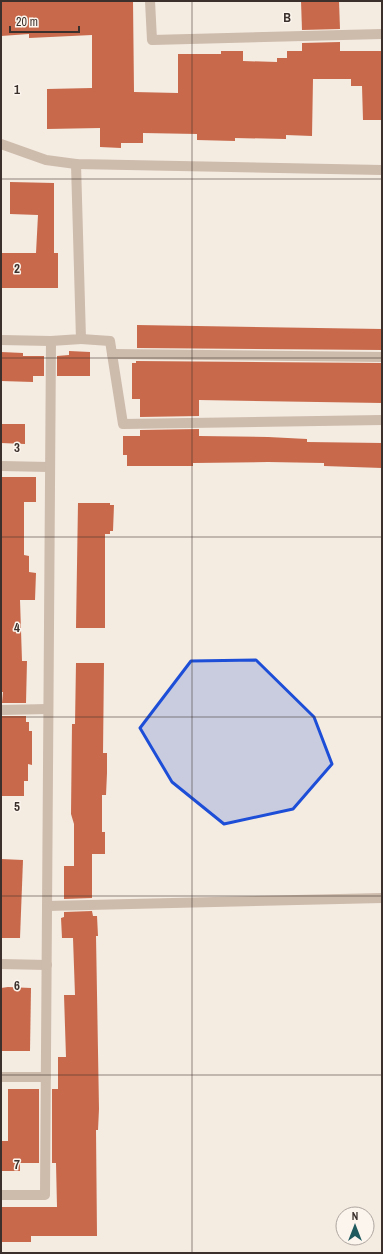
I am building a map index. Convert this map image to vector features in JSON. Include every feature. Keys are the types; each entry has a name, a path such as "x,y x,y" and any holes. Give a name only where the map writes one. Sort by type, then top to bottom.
{"street":[{"path":"150,1 152,40 382,34"},
{"path":"1,144 46,160 76,164 382,170"},
{"path":"76,164 81,339"},
{"path":"1,340 110,340 123,424 382,420"},
{"path":"1,1195 45,1195 51,341"},
{"path":"112,354 382,357"},
{"path":"1,466 49,467"},
{"path":"1,710 48,710"},
{"path":"48,906 382,898"},
{"path":"1,964 47,965"},
{"path":"1,1077 46,1076"}],"highlighted area":[{"path":"256,660 314,717 332,764 293,809 224,824 172,782 140,728 191,661"}],"building":[{"path":"1,1 133,1 134,92 178,93 178,54 221,54 221,51 243,51 243,61 277,62 277,58 287,58 287,51 302,51 302,43 340,42 340,51 382,51 382,120 363,120 362,86 351,86 351,79 313,79 312,136 286,135 286,139 235,138 235,141 197,140 197,134 143,133 143,143 121,143 121,148 100,147 100,128 47,129 47,89 92,88 92,35 29,38 29,34 1,36"},
{"path":"301,1 339,1 340,29 302,30"},
{"path":"10,182 54,183 54,253 58,253 58,288 1,288 1,253 36,253 38,215 10,214"},
{"path":"137,325 382,329 382,350 137,348"},
{"path":"69,351 90,352 90,376 57,376 57,356 69,355"},
{"path":"1,352 23,353 23,356 44,356 44,376 33,376 33,382 1,381"},
{"path":"136,361 382,363 382,403 199,400 199,416 140,417 140,399 132,399 132,363 136,363"},
{"path":"1,424 25,424 25,444 1,443"},
{"path":"199,429 199,436 307,439 307,442 382,443 382,468 324,466 324,463 268,462 193,463 193,466 127,466 127,455 123,455 123,436 140,436 140,430"},
{"path":"1,477 36,477 36,502 24,502 24,555 29,556 29,572 36,573 35,600 20,600 22,661 27,661 26,703 2,703"},
{"path":"78,503 110,503 110,505 114,505 113,531 110,531 110,534 105,534 105,628 76,628"},
{"path":"76,663 104,663 103,753 107,753 107,773 106,795 102,795 102,832 105,832 105,854 92,854 92,898 64,899 64,866 74,866 74,824 71,814 72,724 75,724"},
{"path":"2,716 26,716 26,722 29,722 29,731 32,731 32,765 28,764 28,781 24,781 24,796 1,796"},
{"path":"1,859 23,860 20,938 1,938"},
{"path":"92,911 93,916 97,916 98,936 96,936 99,1109 98,1130 96,1130 97,1236 31,1236 31,1242 1,1242 1,1207 57,1207 56,1163 52,1163 52,1089 58,1089 58,1057 66,1057 64,995 75,995 73,938 62,938 61,918 64,917 64,912"},
{"path":"1,988 31,988 30,1051 1,1051"},
{"path":"8,1089 39,1089 39,1163 20,1163 20,1171 1,1171 1,1141 8,1141"}]}
